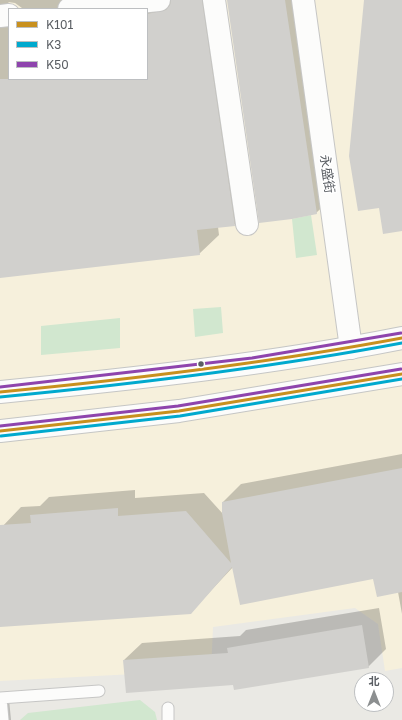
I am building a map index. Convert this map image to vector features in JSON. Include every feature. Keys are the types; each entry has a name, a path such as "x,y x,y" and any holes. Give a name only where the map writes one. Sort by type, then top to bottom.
{"main road":[{"path":"80,8 159,0"},
{"path":"214,0 247,224"},
{"name":"永盛街","path":"303,0 351,348"},
{"path":"0,392 121,380 351,348 402,338"},
{"path":"0,431 179,411 402,374"}],"lane":[{"path":"3,720 0,698 100,691"},
{"path":"168,708 168,720"}],"shaded area":[{"path":"0,0 402,0 402,668 385,671 378,624 355,608 213,627 211,670 0,681"}],"green space":[{"path":"311,215 317,255 296,258 292,219"},
{"path":"221,307 223,333 195,337 193,309"},
{"path":"120,318 120,348 41,355 41,326"},
{"path":"140,700 155,712 157,720 20,720 28,713"}],"building":[{"path":"171,0 202,0 235,226 197,230 200,255 0,278 0,79 148,80 148,14 166,10 170,5"},
{"path":"227,0 285,0 317,214 259,223"},
{"path":"364,0 402,0 402,231 383,234 379,208 358,211 349,156"},
{"path":"402,468 402,592 377,597 373,579 240,605 232,567 191,614 0,627 0,525 31,523 30,515 118,508 118,516 186,511 231,563 222,513 222,502"},
{"path":"362,625 369,668 234,690 233,685 126,693 123,660 228,653 227,648"}],"transit line":[{"name":"K50","path":"0,387 252,358 401,333"},
{"name":"K101","path":"0,392 202,370 402,338"},
{"name":"K3","path":"0,397 101,387 252,368 402,343"},
{"name":"K50","path":"0,426 178,406 401,369"},
{"name":"K101","path":"0,431 179,411 402,374"},
{"name":"K3","path":"1,436 180,416 402,379"}]}
